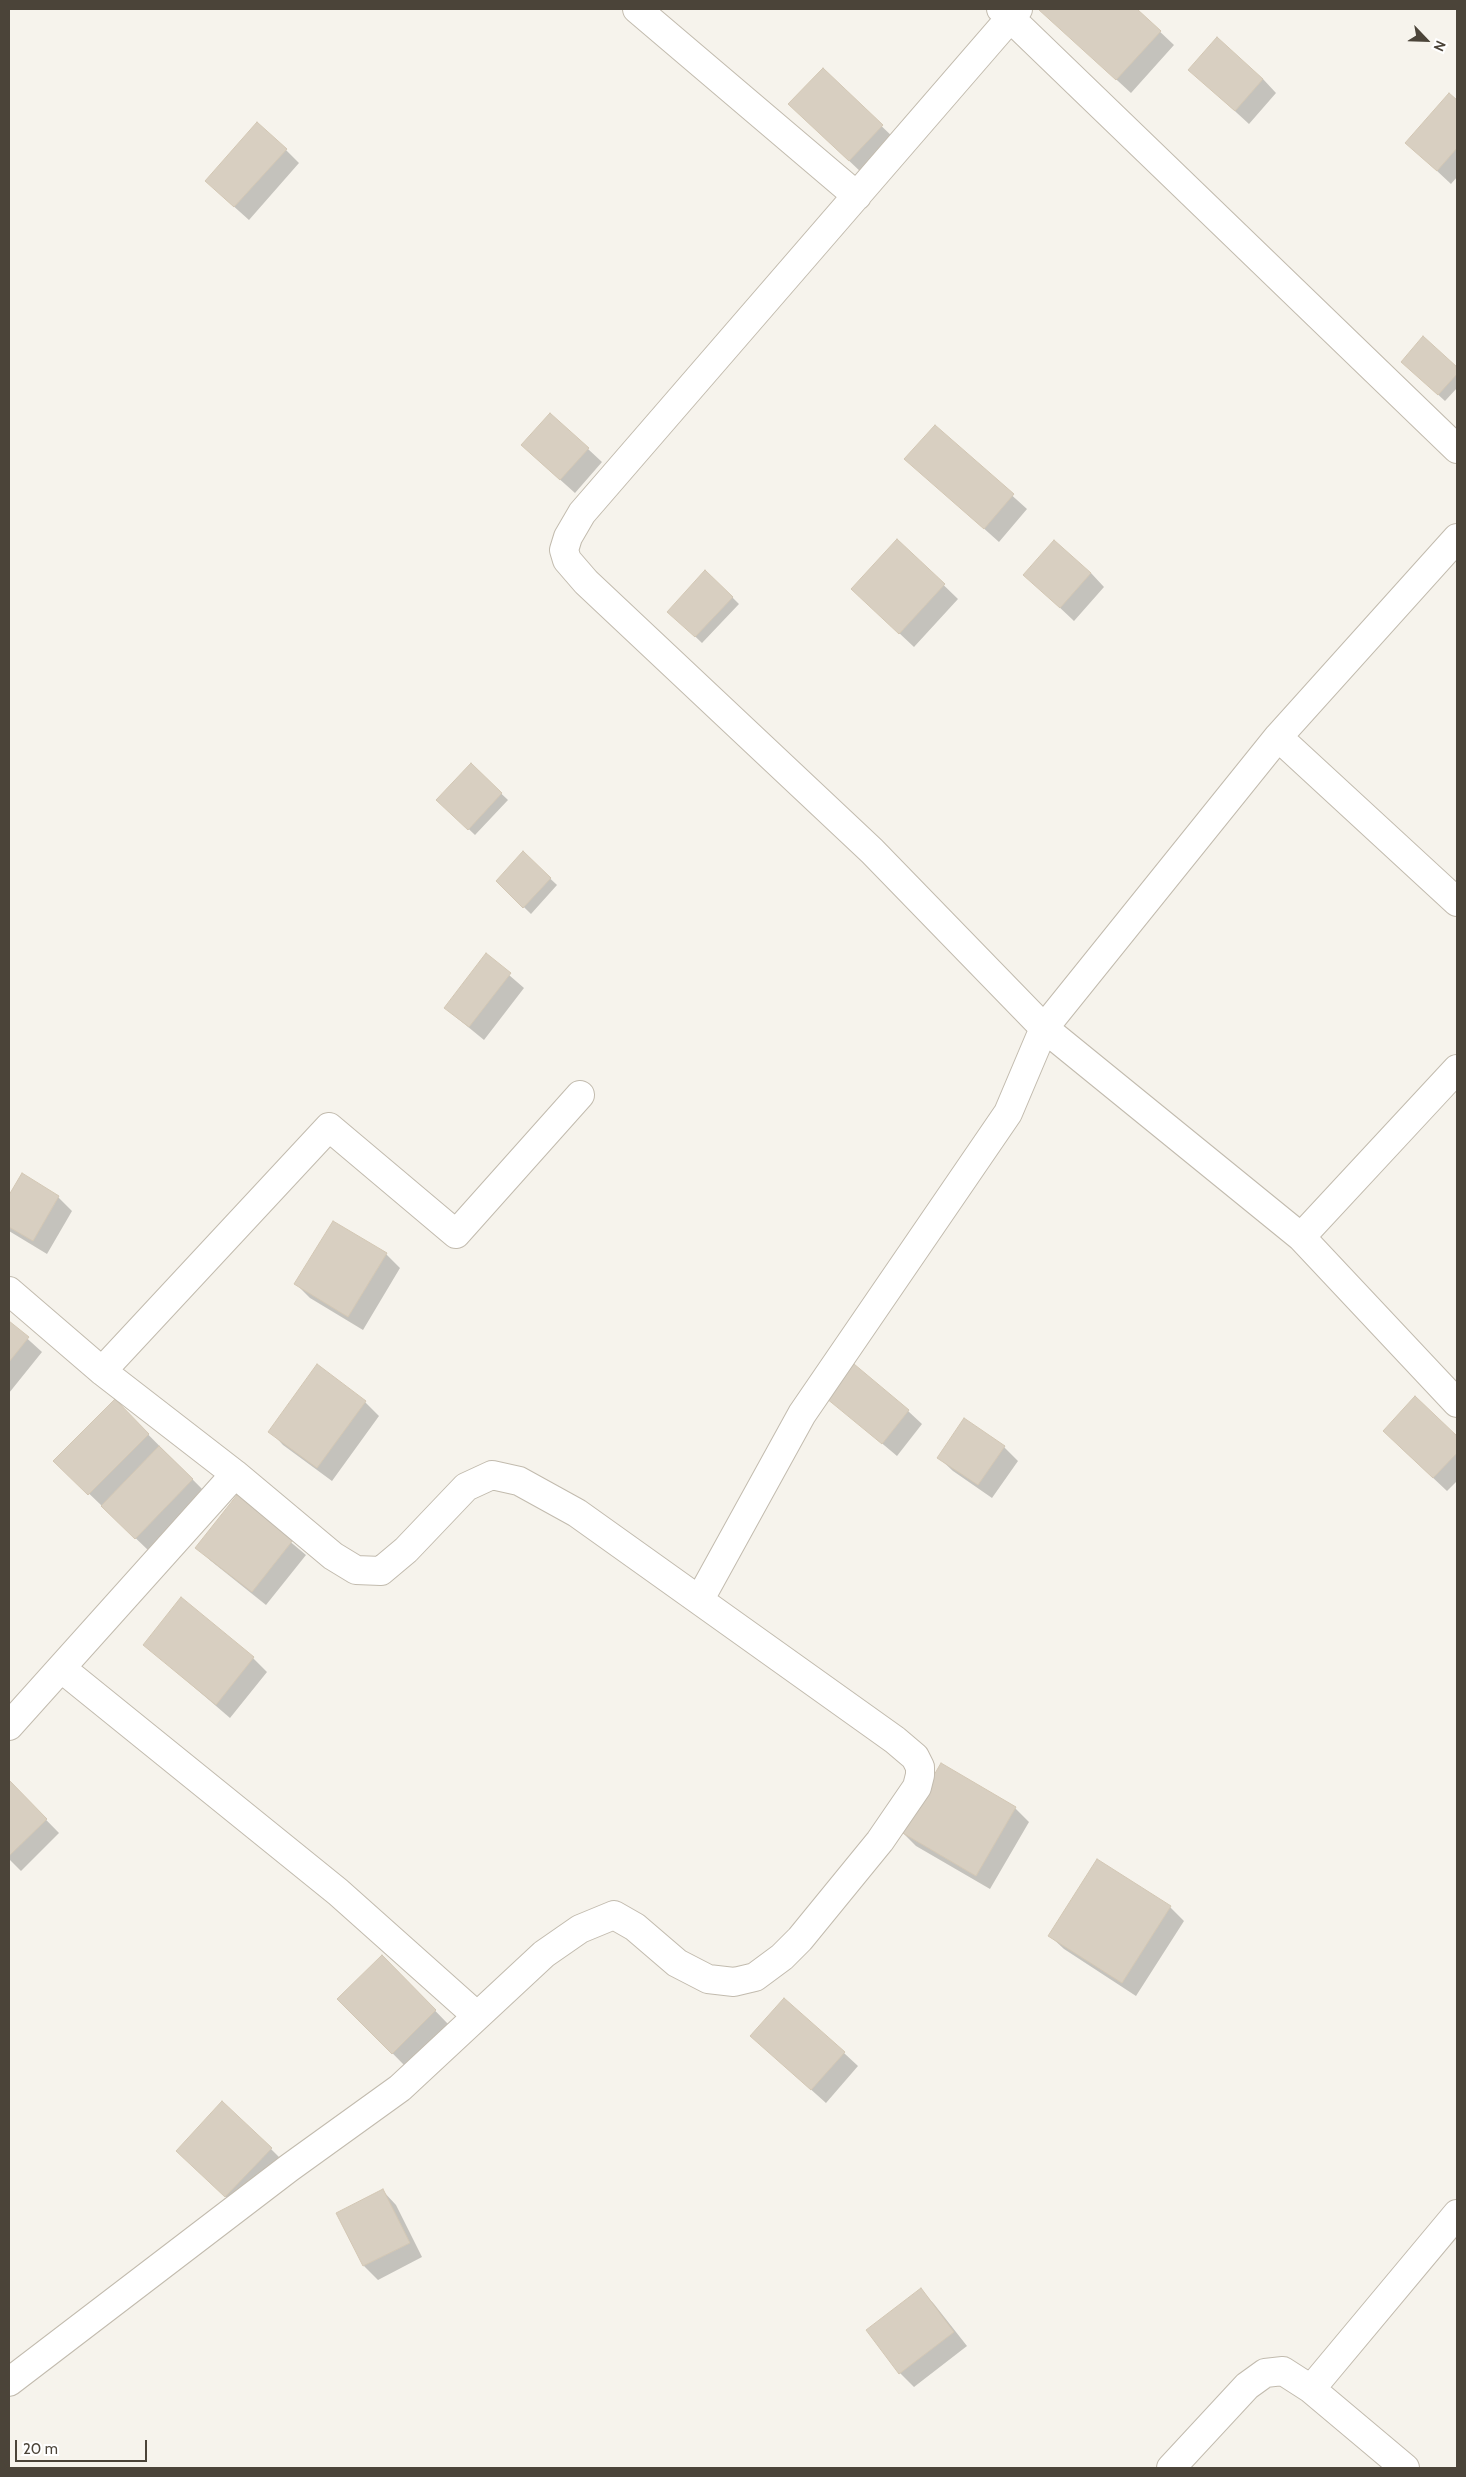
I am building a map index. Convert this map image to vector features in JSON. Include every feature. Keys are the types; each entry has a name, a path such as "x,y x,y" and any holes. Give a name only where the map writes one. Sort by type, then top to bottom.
{"street":[{"path":"637,9 857,196"},
{"path":"1457,449 1010,12 857,196 582,513 568,537 564,550 567,560 586,582 872,850 1044,1028 1301,1237 1457,1403"},
{"path":"700,1599 802,1414 1008,1112 1044,1028 1278,737 1457,538"},
{"path":"1278,737 1457,902"},
{"path":"1301,1237 1457,1069"},
{"path":"102,1371 329,1127 456,1234 580,1094"},
{"path":"9,1291 102,1371 235,1474 333,1556 356,1570 381,1571 406,1550 466,1487 492,1475 519,1481 578,1513 700,1599 895,1740 915,1757 920,1767 916,1787 880,1841 800,1939 782,1957 754,1977 734,1982 708,1980 677,1963 635,1927 614,1915 580,1929 544,1954 400,2088 289,2168 9,2382"},
{"path":"9,1726 235,1474"},
{"path":"61,1668 338,1892 477,2016"},
{"path":"1311,2389 1457,2214"},
{"path":"1170,2468 1247,2386 1265,2373 1283,2371 1311,2389 1405,2468"}],"building":[{"path":"1038,9 1137,9 1161,31 1116,80"},
{"path":"1217,37 1263,79 1235,111 1188,70"},
{"path":"823,68 883,125 849,161 788,104"},
{"path":"1449,93 1457,100 1457,148 1437,171 1405,143"},
{"path":"257,122 287,149 234,207 205,181"},
{"path":"1423,336 1457,367 1457,374 1438,395 1401,362"},
{"path":"550,413 589,448 560,480 521,445"},
{"path":"935,425 1014,494 984,529 904,459"},
{"path":"897,539 945,584 899,634 851,589"},
{"path":"1054,540 1091,573 1060,608 1023,575"},
{"path":"705,570 733,597 695,637 667,612"},
{"path":"471,763 502,793 468,830 436,800"},
{"path":"523,851 551,878 523,908 496,881"},
{"path":"486,953 511,973 469,1027 444,1008"},
{"path":"22,1173 59,1196 33,1241 9,1227 9,1195"},
{"path":"333,1221 387,1253 348,1317 294,1284"},
{"path":"9,1321 29,1337 9,1362"},
{"path":"317,1364 366,1401 317,1468 268,1432"},
{"path":"854,1364 909,1410 882,1444 826,1398"},
{"path":"1415,1396 1457,1436 1457,1453 1433,1478 1383,1431"},
{"path":"115,1399 149,1434 88,1495 53,1461"},
{"path":"964,1418 1005,1446 978,1485 937,1458"},
{"path":"159,1446 193,1479 135,1539 101,1506"},
{"path":"237,1495 293,1540 252,1592 195,1548"},
{"path":"181,1597 254,1657 216,1705 143,1645"},
{"path":"941,1763 1016,1807 976,1876 901,1832"},
{"path":"9,1780 47,1819 9,1856"},
{"path":"1097,1859 1171,1906 1122,1983 1048,1936"},
{"path":"382,1955 436,2010 392,2054 337,1999"},
{"path":"784,1998 845,2052 811,2090 750,2036"},
{"path":"222,2101 272,2148 225,2197 176,2151"},
{"path":"383,2189 410,2243 363,2266 336,2213"},
{"path":"921,2288 954,2332 899,2374 866,2330"}]}
